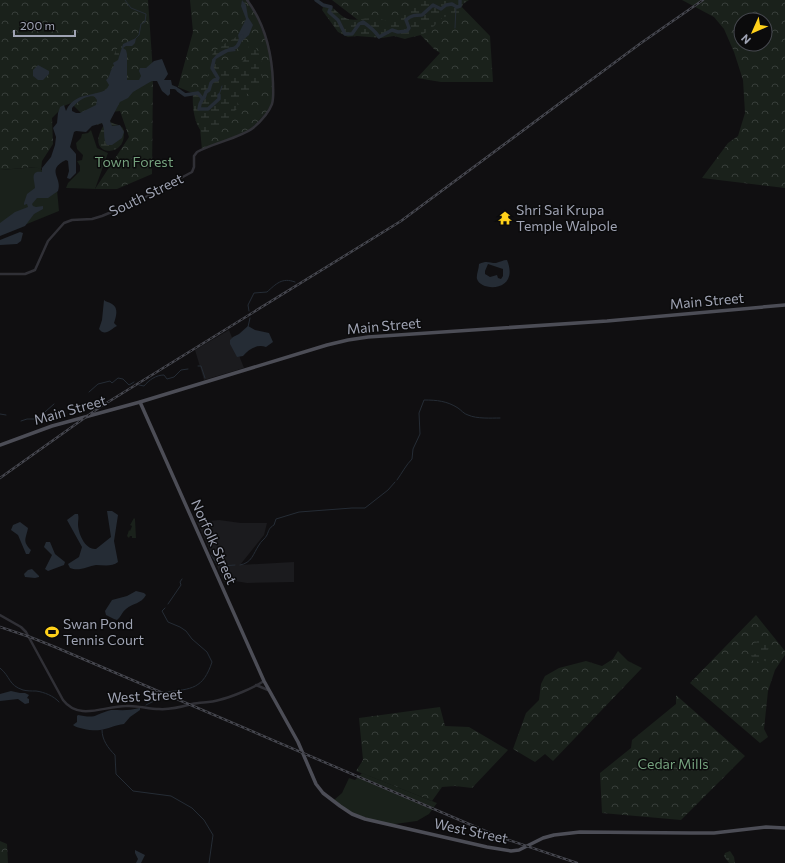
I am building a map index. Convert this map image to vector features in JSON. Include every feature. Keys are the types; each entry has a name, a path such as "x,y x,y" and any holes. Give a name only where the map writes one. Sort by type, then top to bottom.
{"main road":[{"name":"Main Street","path":"0,445 45,428 140,402 327,345 354,339 607,321 785,305"},
{"name":"Norfolk Street","path":"140,402 269,690"},
{"name":"West Street","path":"269,690 302,750 313,779 320,790 332,801 352,814 365,819 504,850 517,850 554,835 580,832 691,834 765,827 785,828"}],"street":[{"name":"South Street","path":"0,274 22,274 32,272 36,268 48,241 64,223 72,220 88,220 99,217 140,200 192,172 194,167 194,156 197,152 244,133 253,128 259,122 267,112 272,102 272,63 268,45 258,18 247,0"},
{"name":"West Street","path":"0,615 24,630 63,700 69,707 80,711 126,706 159,709 183,707 219,700 264,681"},
{"path":"256,685 269,690"}],"shaded area":[{"path":"242,0 246,5 248,17 253,25 249,35 242,41 239,40 238,35 246,19 241,6"},
{"path":"136,38 135,43 132,46 126,46 123,48 126,50 127,54 127,80 139,80 141,76 139,71 140,68 146,68 154,61 162,59 168,74 164,80 171,80 172,85 177,87 181,92 170,89 170,94 168,96 162,91 157,81 152,81 133,92 128,98 120,102 110,121 112,126 120,125 124,132 122,138 112,145 107,145 102,123 92,126 86,132 74,132 70,147 76,154 76,173 70,179 67,178 69,171 68,161 66,160 60,164 56,171 59,186 58,191 48,198 37,198 32,204 36,207 43,206 43,209 34,214 25,226 0,236 0,223 15,212 28,207 27,204 24,205 24,203 27,194 35,188 34,174 42,172 42,168 51,157 55,145 56,137 53,128 57,123 60,107 64,105 66,111 76,99 102,92 106,89 109,85 106,80 114,66 113,63 118,60 123,44","holes":["94,96 97,100 96,105 80,113 72,111 74,105 84,98"]},
{"path":"231,48 236,51 228,52 216,59 212,64 212,60 218,53 225,49"},
{"path":"38,65 49,71 49,74 43,80 38,80 33,76 33,70"},
{"path":"20,232 23,233 21,241 17,244 0,245 0,240"},
{"path":"507,260 510,271 504,284 492,287 485,286 477,279 479,264 486,262 496,263","holes":["488,264 503,269 503,276 501,279 498,278 497,275 490,277 485,274"]},
{"path":"104,300 111,303 116,308 116,318 114,323 117,326 106,332 99,329 102,320"},
{"path":"248,326 255,330 269,333 273,342 266,347 259,346 253,348 243,356 237,357 230,344 230,340"},
{"path":"229,330 244,368 204,380 195,350"},
{"path":"107,511 112,511 118,515 114,541 118,562 116,564 96,565 80,569 70,568 68,564 79,557 82,547 67,520 75,514 78,514 78,528 85,544 92,549 96,549 111,537"},
{"path":"219,520 241,523 267,523 264,535 240,565 294,562 294,582 224,582 197,522"},
{"path":"20,522 28,528 25,540 26,544 31,550 29,554 26,554 18,535 11,530 13,525"},
{"path":"46,542 50,542 55,554 65,562 64,565 48,571 45,569 52,555 44,547"},
{"path":"32,569 39,577 25,577 24,574 28,570"},
{"path":"136,591 146,595 142,600 126,609 117,620 106,615 105,611 112,600 127,596"},
{"path":"11,691 29,695 27,698 29,699 29,703 25,704 18,699 0,701 0,694"},
{"path":"140,708 140,710 130,717 124,724 106,729 90,730 78,728 73,725 77,722 78,715 95,716 111,710"},
{"path":"135,850 145,855 141,863 136,863 138,859"}],"green space":[{"name":"Town Forest","path":"0,0 148,0 153,72 152,174 117,189 95,189 129,137 120,111 83,115 71,103 64,106 52,118 53,144 42,161 41,170 36,167 0,170"},
{"path":"190,0 250,0 248,2 256,15 272,59 272,102 267,112 250,130 202,150 197,95 178,87 193,32"},
{"path":"332,0 459,0 456,1 490,36 493,82 441,82 417,78 440,53 434,49 411,25 362,23"},
{"path":"411,0 469,0 463,4 458,17 443,17 430,30 421,35 405,39 394,36 382,38 357,36 348,37 338,32 322,10 323,7 327,5 348,19 354,20 376,18 392,22 402,15"},
{"path":"682,0 785,0 785,188 702,178 728,143 738,136 745,113 743,80 734,52 773,52 773,12 733,12 733,50 724,29 714,17"},
{"path":"238,35 239,40 236,47 227,49 213,58 212,55 214,51"},
{"path":"251,42 258,52 262,65 262,78 260,84 255,91 238,99 237,109 230,115 227,122 209,132 202,132 199,129 194,114 193,94 205,83 210,69 216,59 226,70 237,68 245,57 249,43"},
{"path":"123,44 110,89 95,97 89,96 79,101 79,97 99,93 108,88 109,84 106,80 114,66 116,50"},
{"path":"99,121 111,125 110,121 123,128 124,138 120,146 115,150 108,151 102,149 99,144 99,136 104,125 102,123 97,125"},
{"path":"91,130 97,148 108,153 95,189 66,188 68,183 80,171 80,166 77,161 82,160 83,155 77,149 76,143 81,138 82,134 88,133"},
{"path":"37,167 56,179 59,211 0,235 0,170"},
{"path":"134,518 136,538 132,538 132,536 130,536 129,538 127,536"},
{"path":"756,615 785,651 785,655 775,670 768,691 764,729 768,737 760,743 690,683"},
{"path":"768,636 771,638 768,650 772,659 768,662 762,660 754,663 751,655 756,654 758,651 755,643 758,640 763,640"},
{"path":"618,651 628,661 642,668 553,761 545,754 535,762 513,749 526,713 539,700 541,684 545,676 559,668 586,661 602,666 613,659"},
{"name":"Cedar Mills","path":"676,695 745,756 681,820 602,813 600,773 631,748 632,740 676,704"},
{"path":"440,707 445,726 469,727 508,750 472,788 455,786 442,787 432,801 356,771 363,760 359,718"},
{"path":"362,773 437,803 429,814 417,821 388,825 352,813 334,800 342,793 349,778 355,780"},
{"path":"0,841 7,844 8,863 0,863"},
{"path":"730,851 734,857 735,863 729,863 724,856 725,853"}],"waterway":[{"path":"125,0 131,8 146,14 145,22 141,24 139,35 135,39"},
{"path":"316,0 323,5 331,7 329,12 338,20 345,34 352,34 359,24 363,22 379,37 392,30 398,32 407,31 409,28 406,20 412,16 422,15 433,5 441,9 446,5 452,4 457,7 460,6 460,0"},
{"path":"455,28 456,7"},
{"path":"230,49 237,47 242,36"},
{"path":"178,90 185,95 198,93 202,98 204,98 211,83 218,78 212,68 214,60"},
{"path":"219,95 222,86"},
{"path":"203,98 199,109 208,109 219,99 219,95"},
{"path":"249,311 248,305 254,293 267,292 276,284 286,280 295,282"},
{"path":"248,327 250,318"},
{"path":"198,366 201,366 205,378"},
{"path":"139,385 144,386 150,380 158,376 164,375 167,379 174,377 181,370 188,369"},
{"path":"89,392 98,384 110,381 112,383 118,378 123,379 129,385 134,382"},
{"path":"397,480 412,459 413,449 420,434 419,413 424,400 446,402 458,408 465,414 476,417 500,418"},
{"path":"21,421 27,419 37,419 54,404"},
{"path":"0,414 6,415"},
{"path":"240,565 252,558 270,528 274,525 276,519 299,512 365,508 388,490 395,482"},
{"path":"211,555 217,564 223,566 235,565"},
{"path":"168,604 181,585 180,582 182,579"},
{"path":"165,608 162,611 168,622 186,631 192,639 207,652 212,662 209,671 200,683 183,690 166,692"},
{"path":"0,668 18,688 45,693 59,702"},
{"path":"146,705 160,698"},
{"path":"102,730 106,744 115,755 116,774 133,791 171,796 192,808 204,820 213,835 209,863"}],"railway":[{"path":"0,478 100,407 401,221 641,43 703,0"},
{"path":"0,627 55,647 497,836 577,863"}],"place":[{"name":"Shri Sai Krupa Temple Walpole","path":"505,218"},
{"name":"Swan Pond Tennis Court","path":"52,632"}]}
